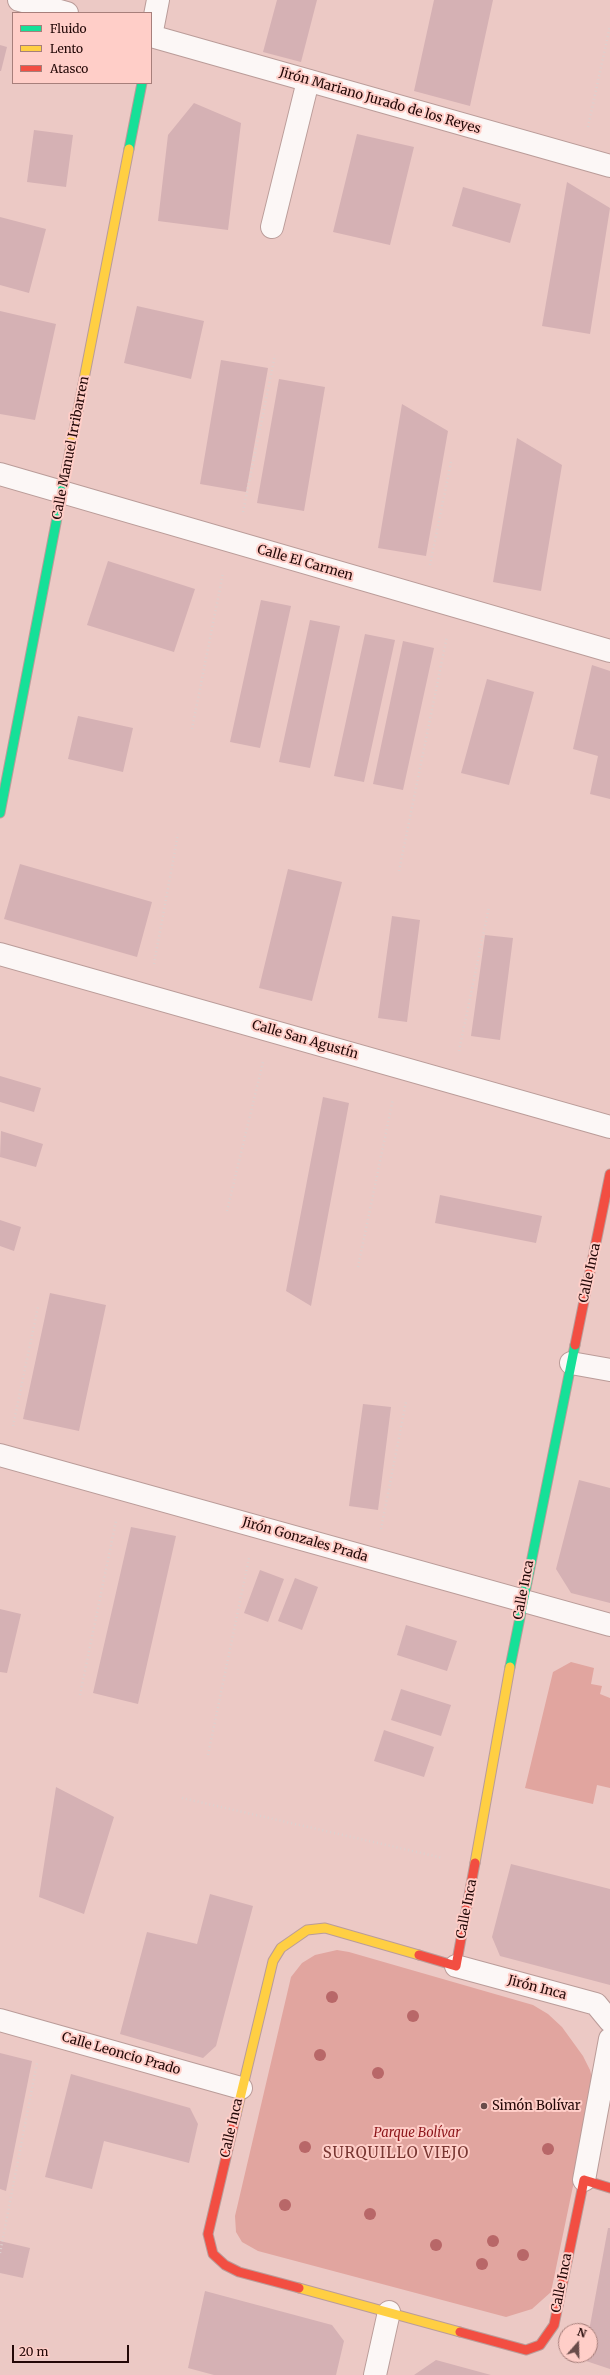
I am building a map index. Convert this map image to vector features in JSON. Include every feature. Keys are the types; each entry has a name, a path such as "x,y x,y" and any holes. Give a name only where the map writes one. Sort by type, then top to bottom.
{"street":[{"path":"19,0 63,12"},
{"path":"152,31 158,0"},
{"name":"Jirón Mariano Jurado de los Reyes","path":"152,36 610,166"},
{"path":"272,227 308,81"},
{"name":"Calle Manuel Irribarren","path":"0,814 142,84"},
{"name":"Calle El Carmen","path":"0,474 610,651"},
{"name":"Calle San Agustín","path":"0,954 610,1127"},
{"name":"Calle Inca","path":"584,2180 554,2325 540,2345 526,2350 239,2272 225,2265 213,2254 208,2234 241,2088 273,1961 282,1948 294,1937 307,1930 325,1928 456,1966 522,1599 610,1174"},
{"path":"571,1363 610,1370"},
{"name":"Jirón Gonzales Prada","path":"3,1456 522,1599 610,1625"},
{"name":"Jirón Inca","path":"456,1966 596,2004 610,2021"},
{"name":"Calle Leoncio Prado","path":"0,2020 241,2088"},
{"path":"610,2039 584,2180 610,2188"},
{"path":"375,2375 389,2312"}],"path":[{"path":"581,158 610,26"},
{"path":"192,729 275,355"},
{"path":"424,597 451,462"},
{"path":"399,871 454,606"},
{"path":"148,996 178,834"},
{"path":"453,1082 489,907"},
{"path":"227,1211 271,1030"},
{"path":"358,1267 399,1067"},
{"path":"3,1456 38,1307"},
{"path":"375,1559 406,1402"},
{"path":"80,1695 123,1489"},
{"path":"208,1756 255,1526"},
{"path":"182,1798 475,1866"},
{"path":"0,2253 43,2032"}],"green space":[{"path":"571,1662 594,1668 591,1684 602,1686 600,1694 610,1698 610,1788 597,1785 593,1804 525,1788 553,1672"},
{"name":"Parque Bolívar","path":"337,1950 349,1952 533,2005 548,2014 562,2027 583,2056 590,2070 594,2085 551,2292 532,2309 506,2317 258,2251 242,2242 236,2232 235,2216 291,1977 302,1963 315,1955"}],"building":[{"path":"277,0 317,0 301,62 263,52"},
{"path":"434,0 493,0 470,106 414,91"},
{"path":"0,45 7,47 1,71 0,71"},
{"path":"194,103 241,123 228,230 158,221 168,135"},
{"path":"34,130 73,135 66,187 27,182"},
{"path":"357,134 414,147 390,245 333,232"},
{"path":"567,182 610,208 590,334 542,326"},
{"path":"463,187 521,204 510,243 452,226"},
{"path":"0,217 46,229 29,293 0,285"},
{"path":"137,306 204,321 191,379 124,363"},
{"path":"0,311 56,324 35,420 0,414"},
{"path":"221,360 268,368 246,492 200,484"},
{"path":"279,379 325,387 304,511 257,503"},
{"path":"402,404 448,431 426,556 378,548"},
{"path":"517,438 562,465 541,591 493,582"},
{"path":"108,561 195,589 174,652 87,625"},
{"path":"261,600 291,606 260,748 230,742"},
{"path":"310,620 340,626 310,768 279,762"},
{"path":"365,634 395,640 364,782 334,776"},
{"path":"403,641 434,648 403,790 373,784"},
{"path":"592,665 610,671 610,799 590,794 598,756 573,749"},
{"path":"487,679 534,692 509,785 461,773"},
{"path":"78,716 133,728 123,772 68,759"},
{"path":"20,864 152,902 137,957 4,919"},
{"path":"288,869 342,882 312,1001 259,988"},
{"path":"392,916 420,920 407,1022 378,1018"},
{"path":"485,935 513,938 500,1040 471,1036"},
{"path":"0,1076 41,1088 34,1112 0,1102"},
{"path":"323,1097 349,1103 311,1306 286,1291"},
{"path":"1,1131 43,1144 36,1167 0,1157"},
{"path":"440,1195 542,1216 536,1243 435,1223"},
{"path":"0,1220 21,1227 14,1251 0,1246"},
{"path":"50,1293 106,1305 79,1431 23,1419"},
{"path":"363,1404 391,1407 378,1510 349,1506"},
{"path":"579,1480 610,1488 610,1603 571,1593 556,1569"},
{"path":"131,1527 176,1536 138,1704 93,1693"},
{"path":"260,1570 284,1579 268,1622 244,1613"},
{"path":"295,1578 318,1587 302,1630 278,1621"},
{"path":"0,1609 21,1614 7,1673 0,1672"},
{"path":"406,1625 457,1641 447,1671 397,1655"},
{"path":"401,1689 451,1705 441,1736 391,1720"},
{"path":"384,1730 434,1747 424,1777 374,1761"},
{"path":"56,1787 114,1817 84,1914 39,1897"},
{"path":"511,1864 610,1889 610,1985 500,1956 492,1937"},
{"path":"210,1894 253,1906 216,2046 203,2058 120,2034 147,1932 197,1944"},
{"path":"0,2053 32,2061 6,2191 0,2189"},
{"path":"71,2074 190,2108 198,2124 189,2163 104,2141 92,2189 45,2177"},
{"path":"608,2228 610,2228 610,2369 592,2363 598,2363 598,2323 590,2323"},
{"path":"0,2241 30,2248 23,2278 0,2273"},
{"path":"205,2291 332,2325 344,2341 336,2375 214,2375 188,2368"},
{"path":"436,2360 491,2375 414,2375"}],"traffic: fast":[{"path":"129,149 142,84"},
{"path":"0,813 67,466"},
{"path":"510,1667 575,1345"}],"traffic: slow":[{"path":"67,466 129,149"},
{"path":"475,1863 510,1667"},
{"path":"236,2115 273,1961 281,1948 307,1930 325,1928 419,1955"},
{"path":"299,2288 460,2332"}],"traffic: jam":[{"path":"575,1345 610,1174"},
{"path":"419,1955 456,1966 475,1863"},
{"path":"236,2115 208,2234 213,2254 225,2265 239,2272 299,2288"},
{"path":"460,2332 526,2350 540,2345 554,2325 584,2180 610,2188"}],"place":[{"name":"Simón Bolívar","path":"484,2106"}],"district":[{"name":"SURQUILLO VIEJO","path":"396,2154"}]}
